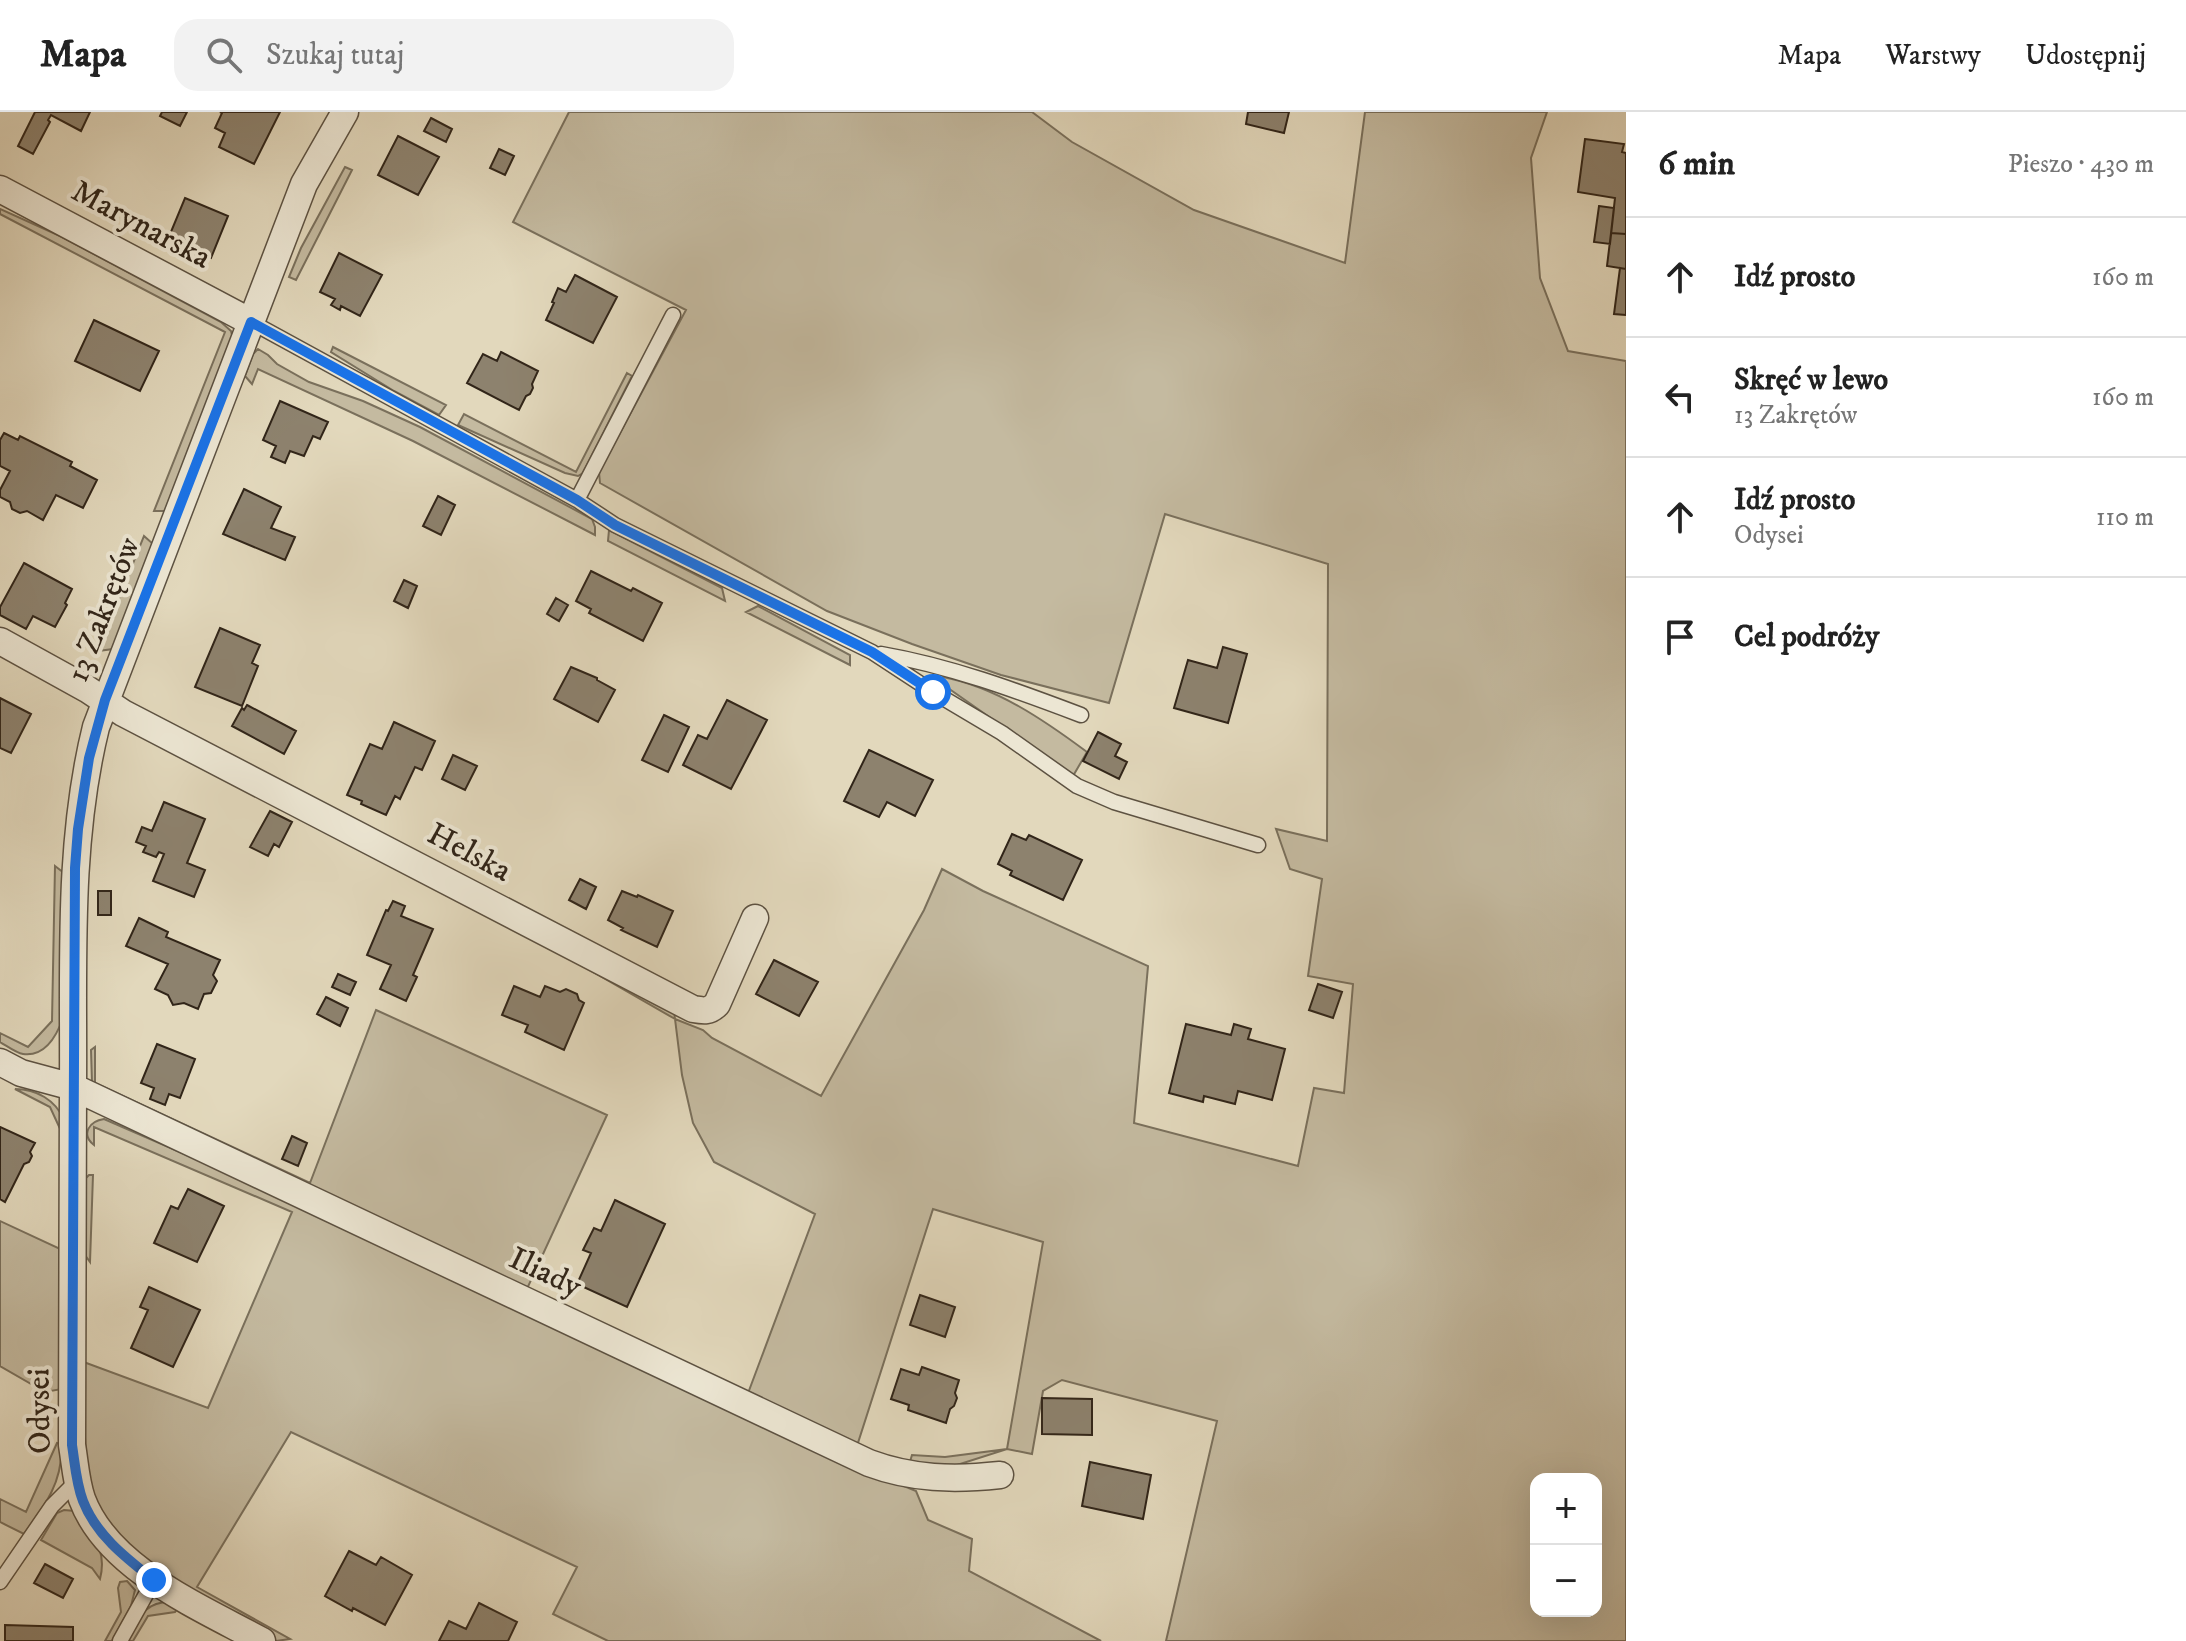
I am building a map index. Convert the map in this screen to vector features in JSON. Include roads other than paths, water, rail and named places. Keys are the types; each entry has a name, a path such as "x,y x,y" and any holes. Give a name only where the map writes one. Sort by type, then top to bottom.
{"street":[{"name":"13 Zakrętów","path":"73,1087 78,829 89,758 105,700 304,184 345,112"},
{"name":"Marynarska","path":"0,189 251,322"},
{"path":"0,641 105,700"},
{"name":"Helska","path":"105,700 123,713 693,1009 711,1010 717,1004 755,918"},
{"path":"0,1062 21,1073 73,1087"},
{"name":"Iliady","path":"73,1087 869,1463 890,1471 945,1479 1000,1475"},
{"name":"Odysei","path":"73,1087 72,1434 77,1481 83,1501 110,1544 154,1580 262,1641"}],"lane":[{"path":"577,500 673,315"},
{"path":"251,322 577,500 615,525 872,652 1002,733 1077,786 1114,802 1258,845"},
{"path":"872,652 963,673 1081,715"},
{"path":"0,1582 52,1506 77,1481"},
{"path":"120,1641 154,1580"}]}
